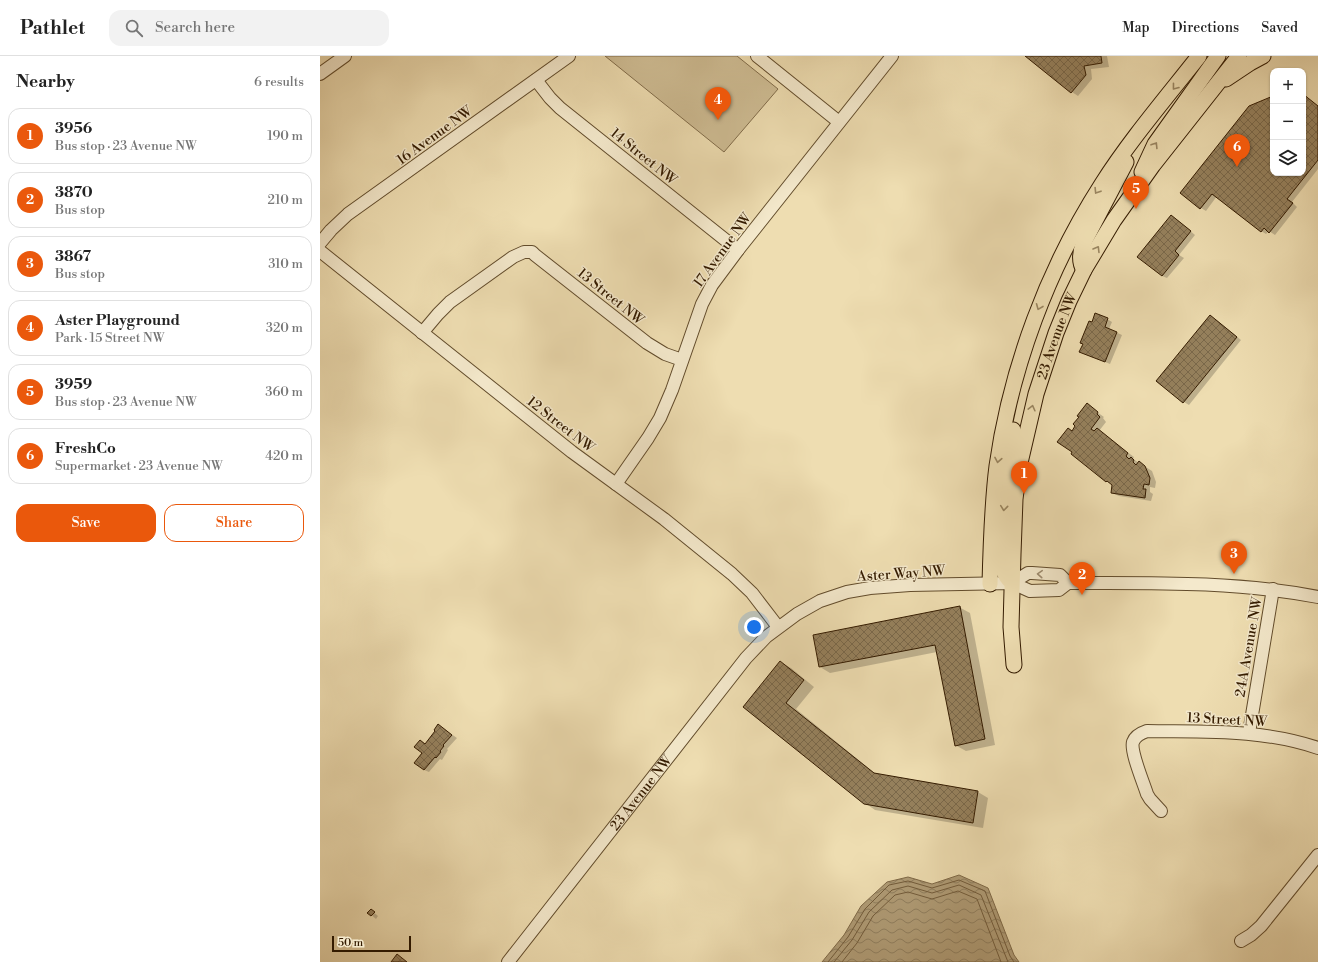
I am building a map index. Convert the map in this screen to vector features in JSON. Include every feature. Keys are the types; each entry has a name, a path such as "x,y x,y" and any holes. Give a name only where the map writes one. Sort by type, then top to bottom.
{"main road":[{"name":"23 Avenue NW","path":"990,584 992,511 1003,429 1026,345 1046,290 1060,257 1109,173 1199,56"},
{"path":"1133,193 1155,144 1218,56"},
{"name":"23 Avenue NW","path":"1014,665 1011,627 1013,527 1019,467 1028,423 1044,366 1056,333 1084,270 1114,220 1133,193 1239,56"},
{"path":"1214,88 1250,63 1263,56"},
{"path":"1084,270 1080,258 1082,244 1119,177 1142,129"},
{"path":"1012,583 1003,570 1001,557 1002,524 1009,461 1026,345"}],"street":[{"path":"320,74 345,56"},
{"name":"16 Avenue NW","path":"320,243 348,214 569,56"},
{"path":"757,56 840,122"},
{"name":"17 Avenue NW","path":"616,484 660,418 672,390 698,315 707,295 720,274 892,56"},
{"name":"14 Street NW","path":"536,80 560,108 738,250"},
{"name":"12 Street NW","path":"320,250 572,452 664,519 732,574 752,594 778,627"},
{"name":"13 Street NW","path":"422,333 450,302 513,257 524,252 532,252 647,343 665,354 682,360"},
{"path":"1012,583 1028,574 1060,575 1068,583"},
{"path":"1012,583 1030,591 1059,590 1068,583 1197,584 1242,586 1318,597"},
{"name":"Aster Way NW","path":"778,627 797,614 820,602 855,590 910,585 1012,583"},
{"name":"24A Avenue NW","path":"1248,733 1273,590"},
{"name":"23 Avenue NW","path":"508,962 746,658 778,627"},
{"name":"13 Street NW","path":"1161,811 1147,794 1133,752 1132,742 1142,732 1248,733 1294,741 1318,748"},
{"path":"1241,941 1251,936 1261,926 1318,855"}],"shaded area":[{"path":"605,56 737,56 778,89 724,152"}],"water":[{"path":"959,875 988,888 1014,955 1019,962 822,962 844,935 861,906 887,882 908,877 932,884"}],"building":[{"path":"1025,56 1101,56 1102,63 1084,66 1086,75 1071,93"},
{"path":"1306,96 1318,106 1318,160 1306,175"},
{"path":"1270,97 1270,176 1305,176 1287,199 1293,203 1269,233 1264,228 1261,232 1212,194 1200,209 1180,193 1249,106"},
{"path":"1171,215 1191,231 1175,251 1179,255 1162,276 1137,257"},
{"path":"1095,313 1108,318 1105,327 1117,332 1105,362 1079,352 1083,344 1080,343 1089,321 1092,322"},
{"path":"1210,315 1237,337 1183,403 1156,381"},
{"path":"1087,403 1098,412 1097,414 1100,417 1091,429 1094,431 1097,428 1128,453 1126,456 1129,459 1131,457 1136,465 1139,461 1145,466 1150,478 1149,485 1144,484 1143,489 1146,489 1145,498 1111,493 1112,485 1107,481 1106,482 1071,454 1072,452 1057,442 1068,428 1072,431 1075,426 1073,424 1079,417 1077,416"},
{"path":"960,606 985,739 955,746 935,645 819,667 813,635"},
{"path":"780,661 804,680 786,703 874,773 978,791 973,823 864,804 743,707"},
{"path":"438,724 452,735 443,745 444,746 440,751 441,752 424,770 414,763 422,753 414,747 420,740 425,744 435,731 434,730"},
{"path":"371,909 375,912 371,916 367,913"},
{"path":"397,954 407,962 391,962"}],"place":[{"name":"Aster Playground","path":"718,120"},
{"name":"FreshCo","path":"1237,167"},
{"name":"3959","path":"1136,209"},
{"name":"3956","path":"1024,494"},
{"name":"3867","path":"1234,574"},
{"name":"3870","path":"1082,595"}]}
